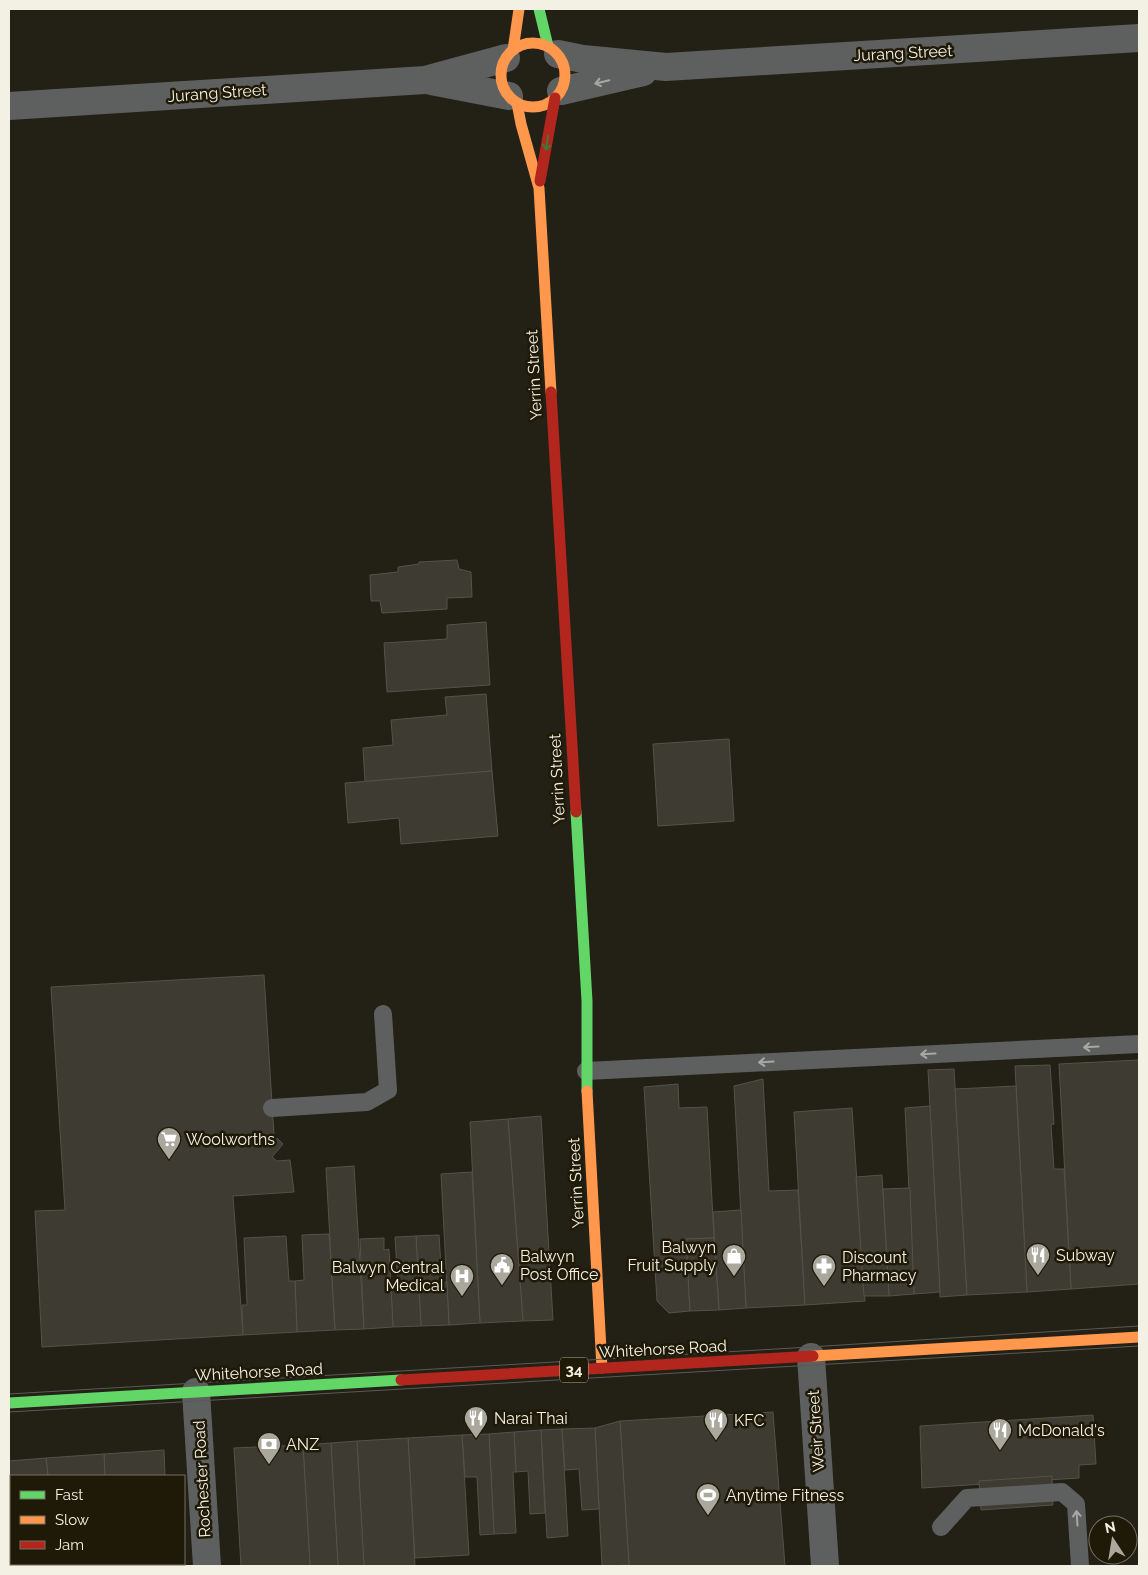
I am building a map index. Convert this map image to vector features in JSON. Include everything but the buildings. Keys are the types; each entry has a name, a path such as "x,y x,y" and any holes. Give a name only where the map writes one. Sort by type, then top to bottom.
{"street":[{"path":"510,54 519,9"},
{"path":"539,9 553,50 563,62 565,82 558,94 547,104 536,107 526,106 513,99 503,87 501,77 502,67 510,54 521,45 530,43 539,43 553,50"},
{"name":"Jurang Street","path":"553,50 583,59 666,67 1139,38"},
{"name":"Jurang Street","path":"9,106 425,80 510,54"},
{"name":"Jurang Street","path":"558,94 666,67"},
{"name":"Jurang Street","path":"425,80 513,99"},
{"name":"Yerrin Street","path":"539,188 558,94"},
{"name":"Yerrin Street","path":"513,99 539,188 587,1001 586,1071 602,1368"},
{"name":"Whitehorse Road","path":"9,1403 1139,1337"},
{"name":"Weir Street","path":"811,1356 825,1566"},
{"name":"Rochester Road","path":"196,1392 207,1566"}],"lane":[{"path":"272,1108 366,1102 388,1090 383,1014"},
{"path":"586,1071 1139,1044"},
{"path":"1139,1337 1139,1342"},
{"path":"941,1527 968,1498 1062,1492 1076,1504 1080,1566"}],"tram line":[{"path":"9,1394 1139,1326"},
{"path":"9,1412 1139,1346"}],"traffic: fast":[{"path":"539,9 548,46"},
{"path":"576,812 587,1001 587,1091"},
{"path":"9,1403 401,1380"}],"traffic: slow":[{"path":"513,50 519,9"},
{"path":"533,43 545,45 556,52 563,63 565,75 563,87 556,98 545,105 533,107 521,105 510,98 503,87 501,75 503,63 510,52 521,45 533,43"},
{"path":"517,103 539,188 551,392"},
{"path":"587,1091 602,1368"},
{"path":"813,1356 1139,1337"}],"traffic: jam":[{"path":"540,181 555,98"},
{"path":"551,392 576,812"},
{"path":"401,1380 813,1356"}],"place":[{"name":"Woolworths","path":"169,1160"},
{"name":"Subway","path":"1038,1276"},
{"name":"Balwyn Fruit Supply","path":"734,1277"},
{"name":"Balwyn Post Office","path":"502,1286"},
{"name":"Discount Pharmacy","path":"824,1287"},
{"name":"Balwyn Central Medical","path":"462,1297"},
{"name":"Narai Thai","path":"476,1439"},
{"name":"KFC","path":"716,1441"},
{"name":"McDonald's","path":"1000,1451"},
{"name":"ANZ","path":"269,1465"},
{"name":"Anytime Fitness","path":"708,1516"}]}
